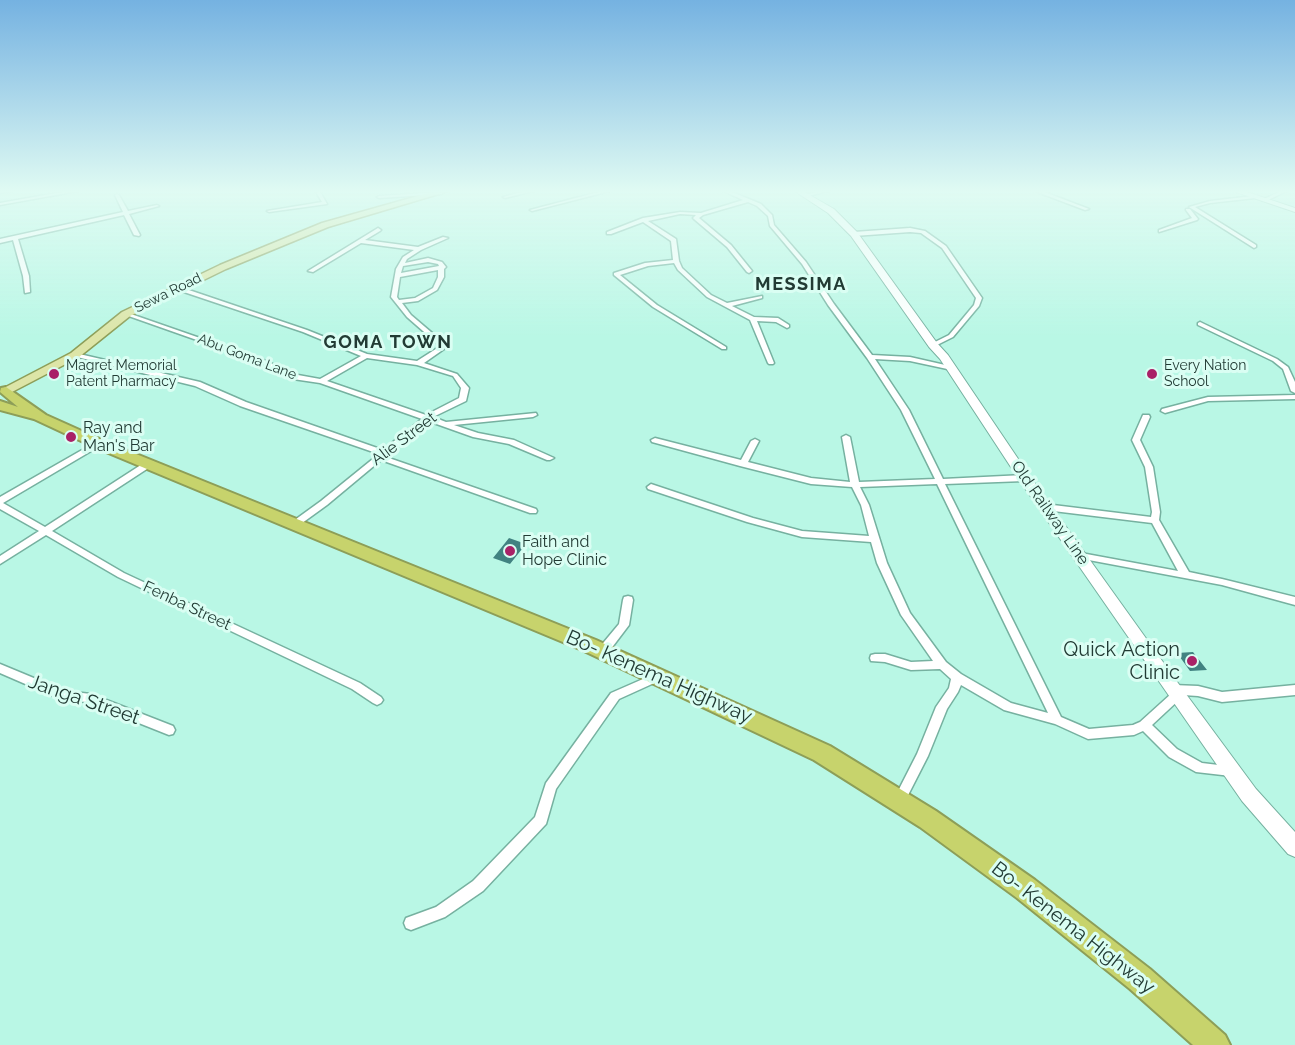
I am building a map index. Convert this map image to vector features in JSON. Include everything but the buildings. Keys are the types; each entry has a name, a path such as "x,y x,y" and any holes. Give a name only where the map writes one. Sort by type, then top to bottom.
{"highway":[{"path":"3,388 40,418"},
{"path":"0,405 21,414 40,418"},
{"name":"Bo- Kenema Highway","path":"40,418 603,651 822,753 899,801 1026,889 1140,979 1215,1045"}],"main road":[{"name":"Sewa Road","path":"3,388 72,356 126,314 177,288 290,239"}],"street":[{"path":"15,239 26,276 27,292"},
{"path":"311,271 364,239"},
{"path":"418,363 442,348 442,344 397,302 394,297 397,276 401,265 411,254 443,239"},
{"path":"672,239 676,261 680,269 709,296 753,320 778,320 787,326"},
{"path":"720,239 749,271"},
{"path":"783,239 804,263 905,410 1057,720"},
{"name":"Old Railway Line","path":"857,239 952,368 1024,478 1175,692 1232,771 1295,847"},
{"path":"933,239 944,247 979,298 951,336 933,345"},
{"path":"1242,239 1254,246"},
{"path":"360,241 419,249"},
{"path":"411,254 423,261"},
{"path":"397,302 416,300 435,289 443,266 440,263 423,261 401,265"},
{"path":"676,261 646,264 616,274 655,306 724,348"},
{"path":"397,276 441,269"},
{"name":"Alie Street","path":"177,288 305,331 366,356 418,363 455,375 465,388 463,399 426,419 295,524"},
{"path":"727,305 760,297"},
{"name":"Abu Goma Lane","path":"126,314 264,362 296,377 321,381 426,419 511,442 550,458"},
{"path":"753,320 771,363"},
{"path":"1200,324 1275,360 1286,368 1295,391"},
{"path":"72,356 197,384 253,408 533,511"},
{"path":"321,381 366,356"},
{"path":"870,357 910,359 952,368"},
{"path":"1166,411 1208,399 1295,397"},
{"path":"439,423 533,415"},
{"path":"1146,417 1136,440 1149,467 1156,512 1155,520 1185,574"},
{"path":"846,438 855,485 882,563 906,615 942,665 957,677 1008,706 1057,720 1088,734 1134,730 1144,725 1175,692 1198,691 1222,697 1295,690"},
{"path":"655,440 811,481 855,485 1024,478"},
{"path":"743,464 755,441"},
{"path":"0,503 99,444"},
{"path":"0,561 150,463"},
{"path":"651,487 750,520 802,534 875,539"},
{"name":"Fenba Street","path":"0,503 121,575 356,686 377,700"},
{"path":"1045,507 1155,520"},
{"path":"1081,556 1185,574 1295,601"},
{"path":"603,651 624,625 628,600"},
{"path":"875,658 885,658 911,666 942,665"},
{"name":"Janga Street","path":"0,668 64,696 87,697 169,730"},
{"path":"411,923 440,912 478,886 541,820 550,787 615,696 659,676"},
{"path":"899,801 922,756 942,707 954,689 957,677"},
{"path":"1144,725 1173,753 1200,768 1232,771"}],"place":[{"name":"Magret Memorial Patent Pharmacy","path":"54,374"},
{"name":"Every Nation School","path":"1152,374"},
{"name":"Ray and Man's Bar","path":"71,437"},
{"name":"Faith and Hope Clinic","path":"510,551"},
{"name":"Quick Action Clinic","path":"1192,661"}],"district":[{"name":"MESSIMA","path":"801,285"},
{"name":"GOMA TOWN","path":"388,343"}]}
